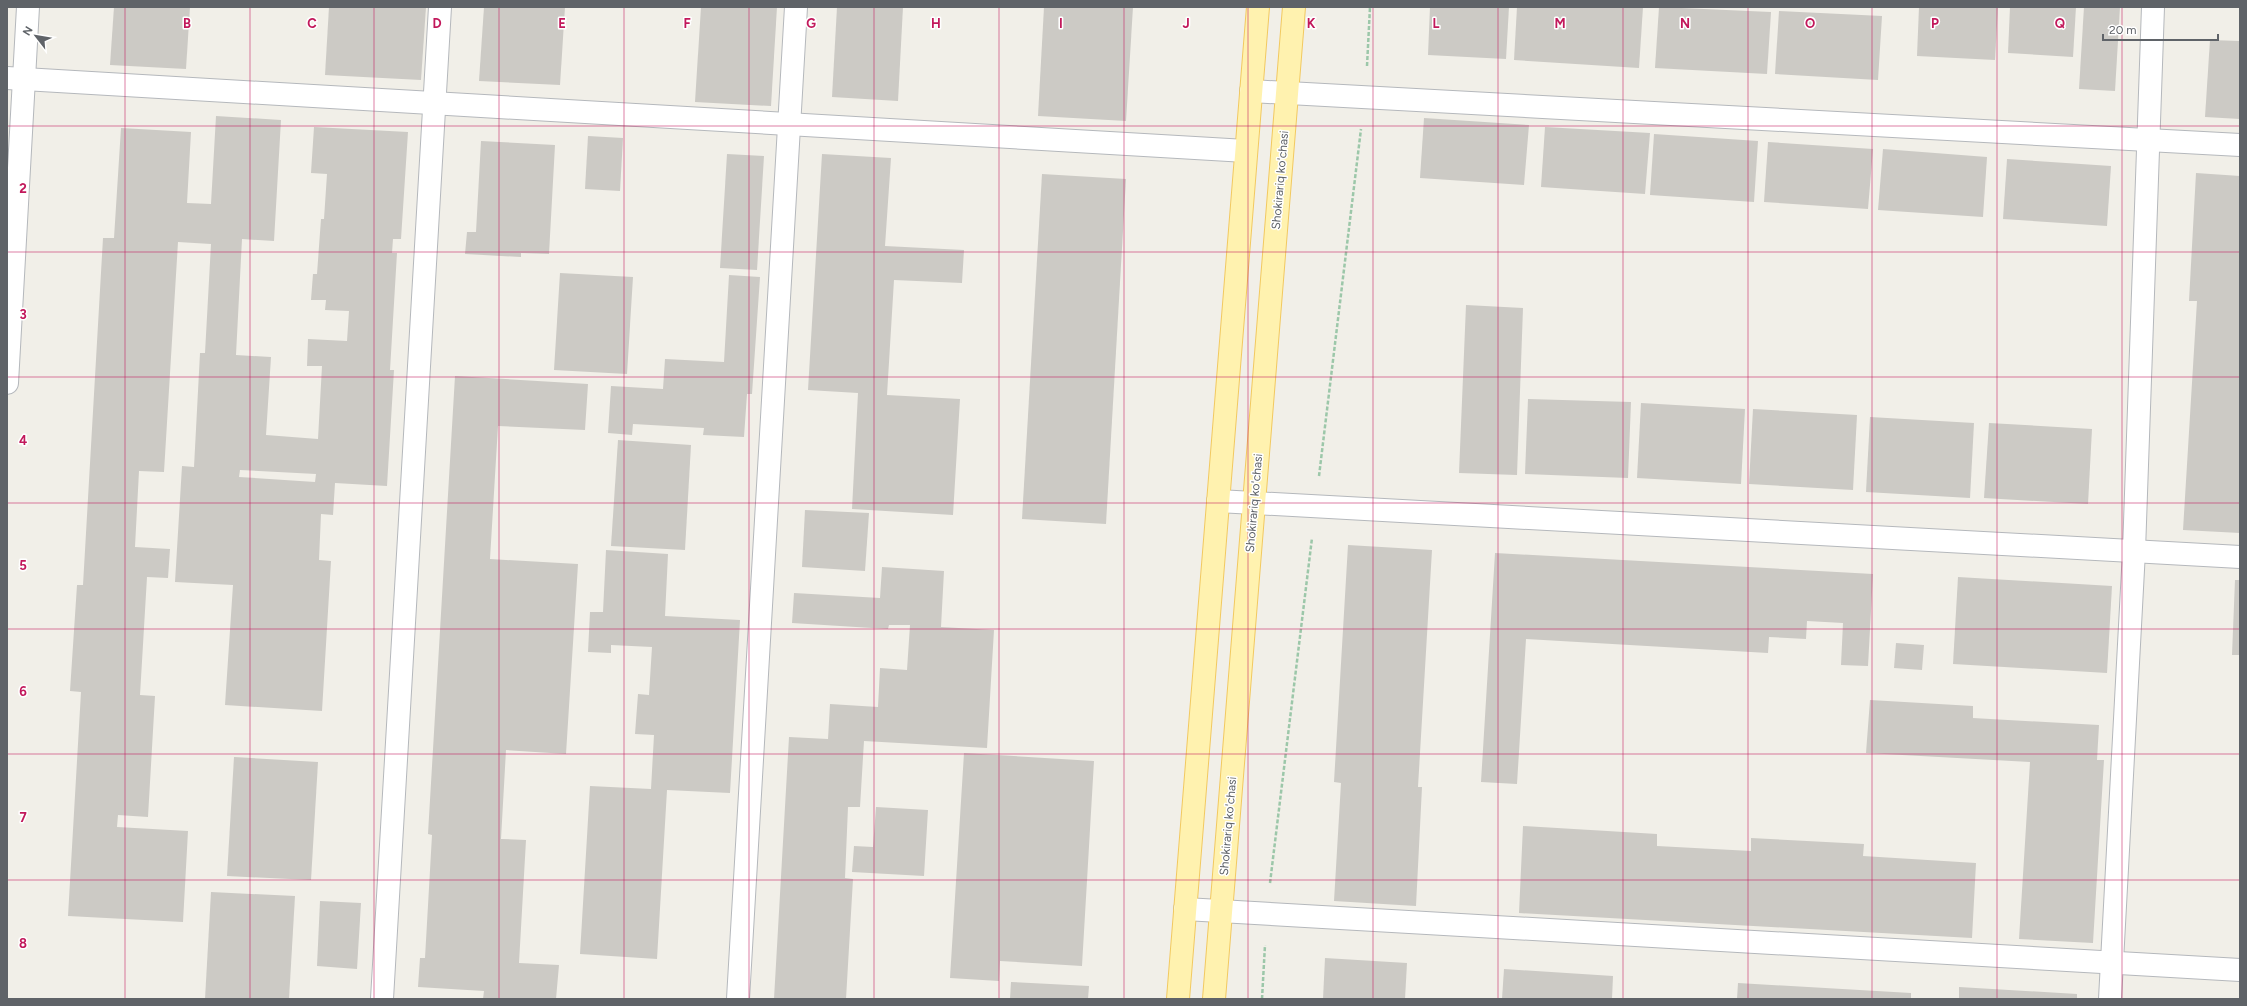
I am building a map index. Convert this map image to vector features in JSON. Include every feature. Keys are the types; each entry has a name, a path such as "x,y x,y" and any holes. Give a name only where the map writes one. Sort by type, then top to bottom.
{"main road":[{"path":"1178,999 1258,7"},
{"name":"Shokirariq ko'chasi","path":"1214,999 1294,7"}],"street":[{"path":"7,383 15,78 28,7"},
{"path":"382,999 440,7"},
{"path":"738,999 796,7"},
{"path":"2110,999 2134,551 2152,7"},
{"path":"15,78 1246,151"},
{"path":"1251,91 2240,145"},
{"path":"1218,501 2240,557"},
{"path":"1185,909 2240,970"}],"path":[{"path":"1262,999 1267,914 1365,98 1370,7"}],"building":[{"path":"114,7 190,7 186,69 110,65"},
{"path":"329,7 426,7 421,80 325,75"},
{"path":"484,7 565,7 560,85 479,81"},
{"path":"701,7 777,7 771,106 695,102"},
{"path":"837,7 903,7 898,101 832,97"},
{"path":"1044,7 1133,7 1126,121 1038,116"},
{"path":"1430,7 1509,7 1506,59 1428,55"},
{"path":"1517,7 1643,7 1639,68 1514,60"},
{"path":"1659,7 1771,12 1767,74 1655,68"},
{"path":"1919,7 1998,7 1995,60 1917,56"},
{"path":"2010,7 2076,7 2073,57 2008,53"},
{"path":"2084,7 2120,7 2115,91 2079,89"},
{"path":"1779,11 1882,16 1878,80 1775,74"},
{"path":"2210,40 2240,41 2240,119 2205,117"},
{"path":"216,116 281,120 274,241 242,239 236,355 271,357 266,435 318,439 322,366 307,366 308,339 347,341 349,311 325,310 326,300 311,300 313,274 317,274 321,219 324,219 327,174 311,173 314,127 408,132 401,239 393,239 392,253 397,253 390,370 394,370 387,486 335,483 333,515 321,514 319,560 331,561 322,711 225,705 233,585 175,582 182,466 194,467 200,353 205,353 211,244 178,242 164,472 139,471 135,547 170,549 168,578 147,577 140,695 155,696 148,817 118,815 117,827 188,831 183,922 68,916 81,692 70,691 77,585 83,585 103,238 114,238 121,128 191,132 187,203 211,204","holes":["240,470 316,474 315,482 239,477"]},
{"path":"1424,118 1529,125 1524,185 1420,178"},
{"path":"1545,127 1650,133 1645,194 1541,187"},
{"path":"1654,134 1758,141 1754,202 1650,195"},
{"path":"588,136 623,138 620,191 585,189"},
{"path":"481,141 555,145 549,254 521,253 521,257 465,254 467,232 476,232"},
{"path":"1768,142 1873,149 1868,209 1764,202"},
{"path":"1883,149 1987,157 1983,217 1878,210"},
{"path":"727,154 764,156 757,270 720,268"},
{"path":"822,154 891,158 885,246 964,250 962,283 894,280 887,395 960,399 953,515 852,509 858,393 808,390"},
{"path":"2007,159 2111,166 2107,226 2003,219"},
{"path":"2196,173 2240,176 2240,533 2183,530 2197,301 2189,301"},
{"path":"1042,174 1126,179 1106,524 1022,519"},
{"path":"560,273 633,277 627,374 554,370"},
{"path":"729,275 760,277 752,394 747,394 744,437 703,435 704,428 633,424 632,435 608,433 611,386 663,389 665,359 724,362"},
{"path":"1466,305 1523,308 1517,475 1459,473"},
{"path":"455,376 588,384 585,430 498,426 490,559 578,564 566,754 506,750 501,839 526,840 519,963 559,965 556,999 483,999 484,991 418,987 420,958 425,958 432,835 428,834"},
{"path":"1528,399 1631,402 1628,478 1525,474"},
{"path":"1641,403 1745,409 1741,484 1637,478"},
{"path":"1753,409 1857,415 1853,490 1749,484"},
{"path":"1870,417 1974,423 1970,498 1866,492"},
{"path":"1989,423 2092,429 2088,504 1984,498"},
{"path":"618,440 691,445 685,550 611,546"},
{"path":"805,510 869,513 865,571 802,567"},
{"path":"1348,545 1432,550 1418,787 1422,787 1416,906 1334,901 1341,783 1334,782"},
{"path":"606,550 668,554 665,616 740,620 730,793 667,790 657,959 580,954 590,786 651,789 654,735 635,734 638,694 649,695 652,647 611,645 611,653 588,652 590,612 603,612"},
{"path":"1495,553 1873,574 1868,666 1841,665 1843,623 1807,621 1806,639 1769,637 1768,653 1526,639 1517,784 1481,782"},
{"path":"882,567 944,571 941,627 994,630 987,748 864,741 860,807 848,807 845,878 853,879 846,999 774,999 789,737 828,739 830,704 878,707 880,668 907,670 910,625 889,625 888,629 792,623 794,593 880,598"},
{"path":"1958,577 2112,586 2107,673 1953,664"},
{"path":"2235,580 2240,580 2240,655 2232,655"},
{"path":"1896,643 1924,645 1922,670 1894,668"},
{"path":"1870,700 1973,706 1973,718 2099,725 2097,760 2104,760 2093,943 2019,939 2030,762 1866,753"},
{"path":"964,753 1094,761 1082,966 1000,961 999,981 950,978"},
{"path":"234,757 318,762 311,880 227,876"},
{"path":"876,807 928,810 924,876 852,872 854,846 873,847"},
{"path":"1523,826 1657,834 1657,846 1751,851 1751,838 1864,844 1863,856 1976,863 1972,938 1519,913"},
{"path":"211,892 295,896 289,999 205,999"},
{"path":"320,901 361,903 357,969 317,966"},
{"path":"1325,958 1407,963 1405,999 1323,999"},
{"path":"1504,969 1613,976 1612,999 1502,999"},
{"path":"1011,982 1089,986 1088,999 1010,999"},
{"path":"1738,983 1911,993 1911,999 1737,999"},
{"path":"1959,987 2077,994 2077,999 1959,999"}]}
